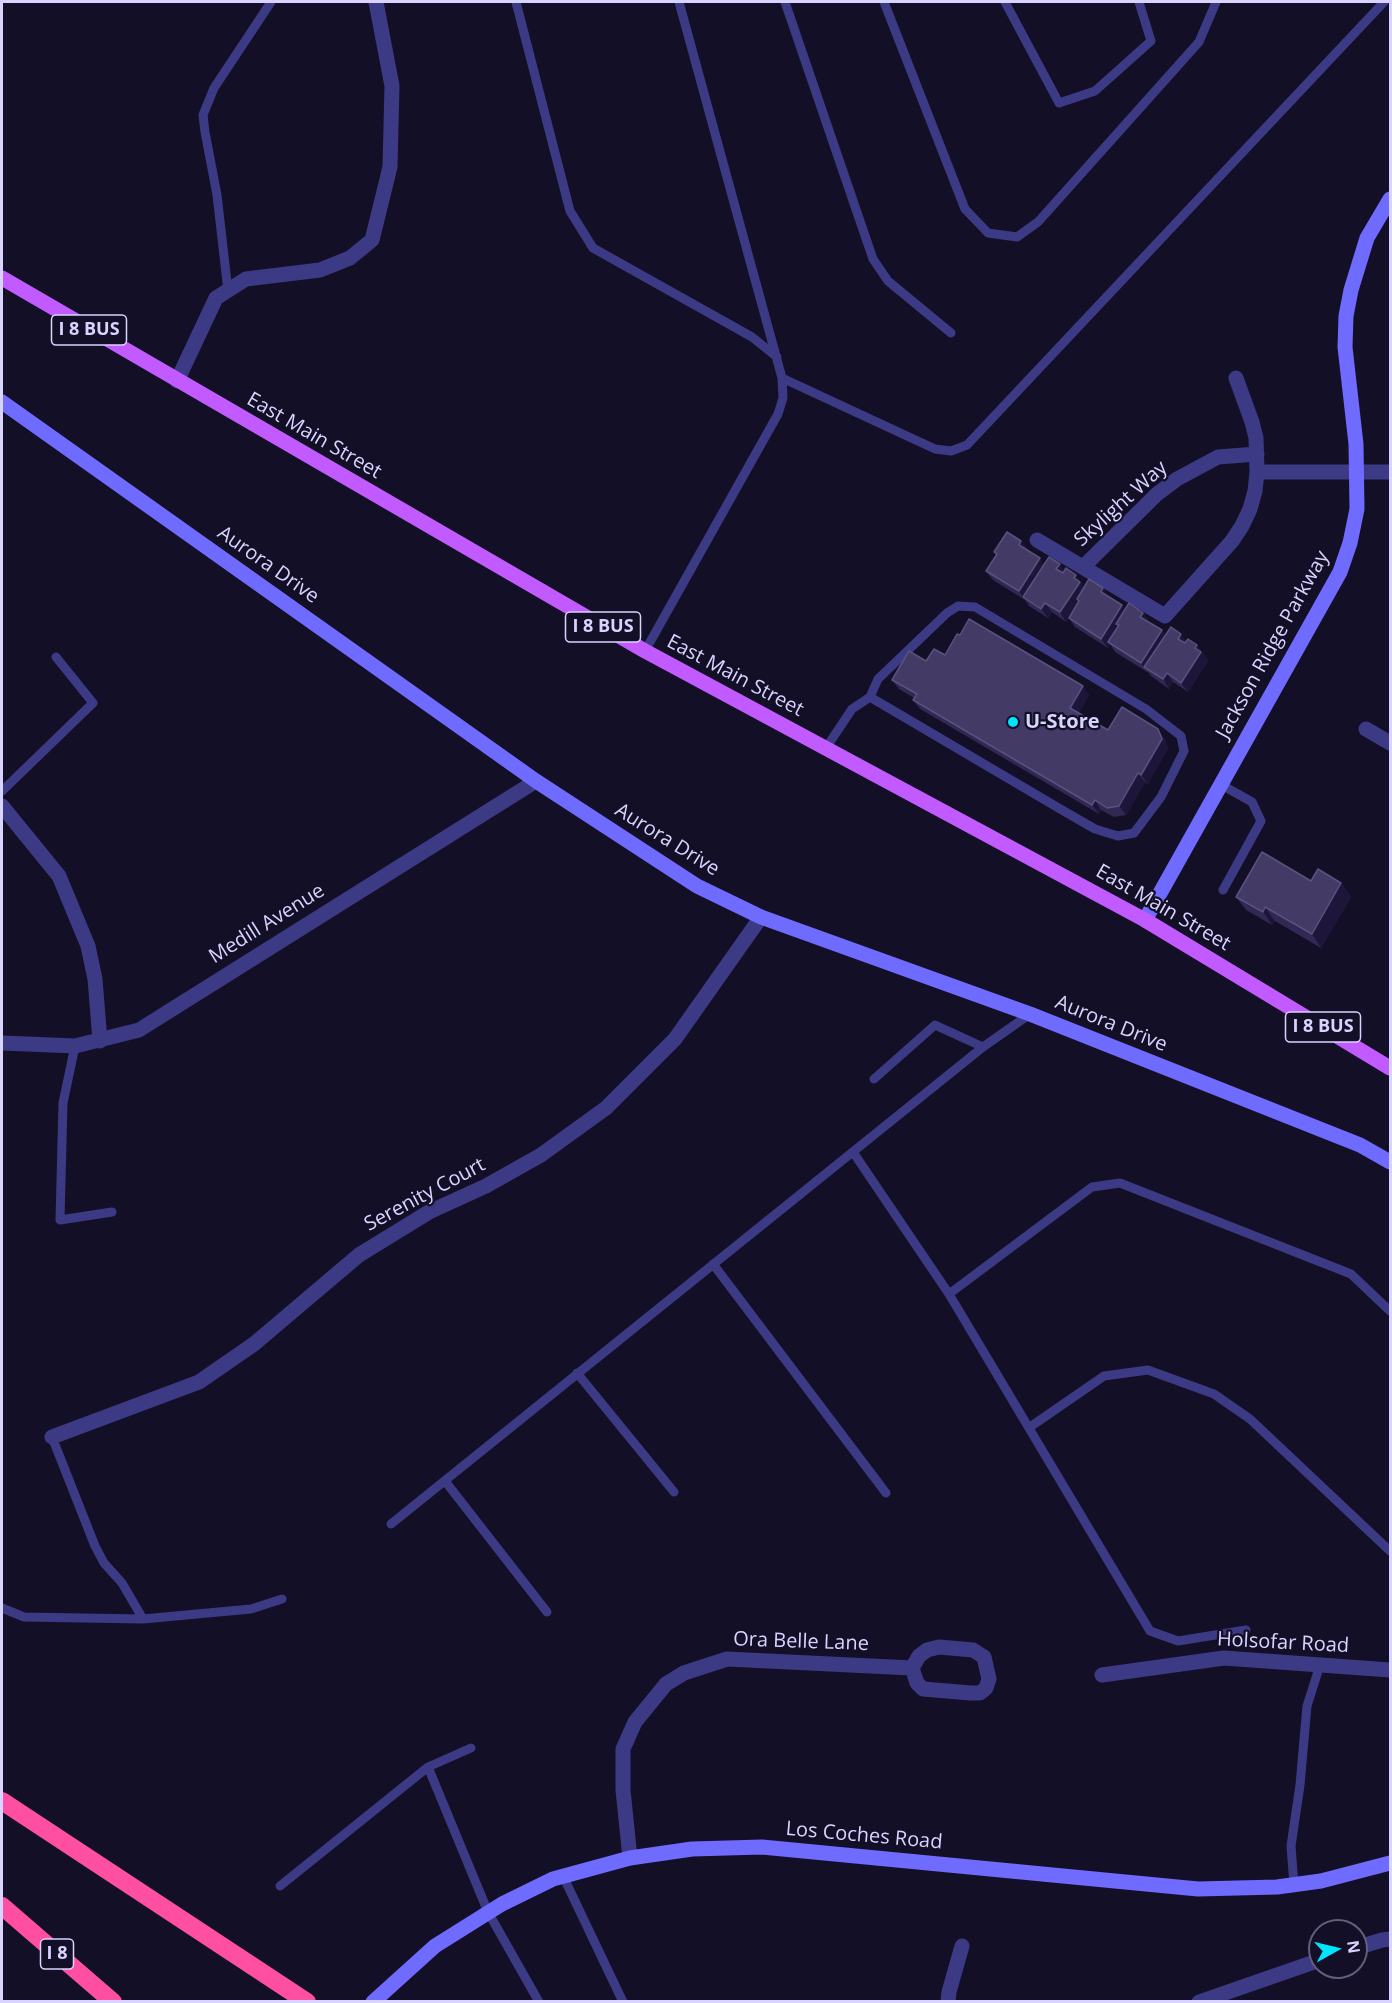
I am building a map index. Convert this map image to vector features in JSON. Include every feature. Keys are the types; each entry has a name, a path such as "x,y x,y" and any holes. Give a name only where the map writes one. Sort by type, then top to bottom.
{"highway":[{"path":"2,1801 307,2001"},
{"name":"I 8","path":"2,1906 113,2001"}],"main road":[{"name":"East Main Street","path":"2,278 645,651 1145,920 1390,1068"}],"street":[{"path":"177,381 216,298 246,279 320,270 350,258 372,240 390,167 392,86 376,2"},
{"name":"Jackson Ridge Parkway","path":"1145,920 1340,572 1350,543 1357,508 1357,472 1355,432 1345,347 1346,316 1351,290 1367,238 1390,199"},
{"path":"1037,540 1165,616 1232,541 1242,526 1255,491 1257,454 1252,422 1236,378"},
{"name":"Aurora Drive","path":"2,402 536,781 697,886 761,917 1029,1014 1360,1145 1390,1162"},
{"name":"Skylight Way","path":"1083,567 1157,494 1177,479 1218,457 1257,454"},
{"path":"1257,472 1390,472"},
{"path":"1366,729 1390,743"},
{"name":"Medill Avenue","path":"2,1044 75,1046 139,1030 536,781"},
{"path":"2,806 58,876 88,946 95,979 99,1041"},
{"name":"Serenity Court","path":"52,1437 199,1382 254,1344 359,1255 429,1212 486,1186 541,1155 606,1108 675,1039 761,917"},
{"path":"939,1647 974,1650 984,1657 988,1679 986,1688 980,1693 923,1689 917,1683 912,1668 919,1656 927,1650 939,1647"},
{"name":"Holsofar Road","path":"1102,1675 1224,1658 1390,1670"},
{"name":"Ora Belle Lane","path":"630,1858 623,1790 623,1749 634,1722 666,1684 684,1673 727,1659 912,1668"},
{"name":"Los Coches Road","path":"373,2001 435,1946 502,1904 563,1876 630,1858 692,1850 762,1847 1198,1888 1294,1885 1321,1881 1390,1863"},
{"path":"1368,1944 1390,1939"},
{"path":"948,2001 948,1992 962,1946"},
{"path":"1199,2001 1308,1964"}],"lane":[{"path":"228,291 217,195 203,115 214,88 271,2"},
{"path":"516,2 570,211 593,248 752,337 777,357"},
{"path":"645,651 778,414 783,398 782,378 777,357 679,2"},
{"path":"785,2 873,259 888,281 951,333"},
{"path":"885,2 965,209 988,233 1017,237 1038,222 1199,42 1216,2"},
{"path":"1005,2 1059,103 1095,91 1150,41 1139,2"},
{"path":"782,378 935,449 951,451 967,445 1384,2"},
{"path":"826,748 852,709 870,697 879,679 946,613 958,606 975,607 1146,709 1181,736 1184,751 1161,797 1134,833 1118,836 1095,829 870,697"},
{"path":"2,791 93,703 56,657"},
{"path":"1220,784 1252,802 1261,821 1223,890"},
{"path":"391,1524 983,1047 1029,1014"},
{"path":"874,1079 935,1025 983,1047"},
{"path":"75,1046 63,1103 60,1220 112,1212"},
{"path":"853,1152 949,1294 1150,1631 1178,1641 1246,1630"},
{"path":"949,1294 1092,1187 1120,1183 1351,1274 1390,1311"},
{"path":"714,1264 886,1493"},
{"path":"1030,1427 1104,1376 1148,1370 1214,1394 1250,1419 1390,1551"},
{"path":"577,1373 674,1492"},
{"path":"52,1437 95,1546 104,1563 122,1582 143,1618"},
{"path":"446,1481 547,1612"},
{"path":"2,1608 24,1617 143,1618 251,1609 282,1599"},
{"path":"1294,1885 1291,1846 1307,1706 1320,1665"},
{"path":"280,1886 428,1767 471,1748"},
{"path":"428,1767 488,1912 539,2001"},
{"path":"563,1876 623,2001"}],"building":[{"path":"1007,532 1021,541 1019,545 1040,558 1019,591 986,571 997,554 994,552"},
{"path":"1049,557 1060,564 1056,569 1063,573 1066,568 1076,575 1074,578 1080,582 1060,612 1045,603 1041,609 1023,597"},
{"path":"1089,579 1103,588 1101,592 1122,605 1101,639 1069,618"},
{"path":"1129,603 1143,613 1140,617 1162,630 1141,663 1108,642"},
{"name":"U-Store","path":"969,619 1083,686 1070,708 1108,730 1122,707 1158,729 1162,739 1141,775 1138,773 1119,806 1107,808 1095,800 1092,805 913,700 917,694 892,680 909,651 926,661 934,649 945,655"},
{"path":"1171,627 1181,634 1178,639 1185,643 1188,639 1197,645 1195,648 1201,652 1181,683 1167,673 1163,679 1144,667"},
{"path":"1262,852 1311,881 1318,869 1341,883 1312,934 1265,907 1263,912 1236,897"}],"place":[{"name":"U-Store","path":"1013,722"}]}
